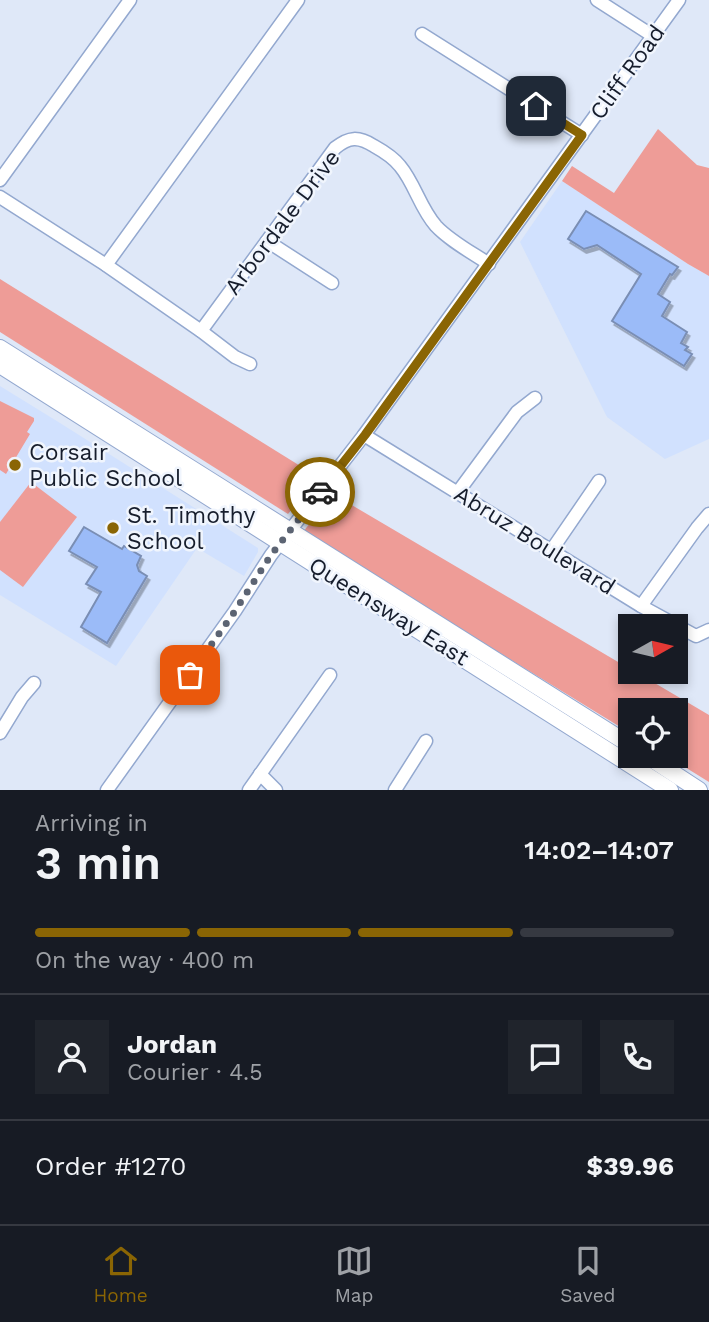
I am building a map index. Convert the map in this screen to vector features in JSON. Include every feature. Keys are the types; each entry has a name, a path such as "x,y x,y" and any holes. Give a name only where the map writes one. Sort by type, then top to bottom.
{"main road":[{"name":"Queensway East","path":"0,348 670,790"},
{"name":"Queensway East","path":"0,365 618,738"},
{"path":"665,768 698,790"}],"street":[{"path":"0,180 130,0"},
{"path":"597,0 653,36"},
{"name":"Cliff Road","path":"107,790 286,536 365,435 679,0"},
{"path":"106,265 291,3"},
{"path":"422,34 582,135"},
{"name":"Arbordale Drive","path":"201,331 335,148 350,139 371,144 394,159 409,179 435,225 489,264"},
{"path":"0,197 106,265 235,357 250,364"},
{"path":"267,241 332,283"},
{"path":"458,492 517,412 535,398"},
{"name":"Abruz Boulevard","path":"365,435 641,606 696,636 709,630"},
{"path":"551,551 599,481"},
{"path":"641,606 709,514"},
{"path":"249,790 330,675"},
{"path":"0,733 34,683"},
{"path":"401,788 426,741"},
{"path":"260,774 276,790"}],"shaded area":[{"path":"658,129 697,165 709,168 709,276 562,181 572,166 614,193"},
{"path":"562,181 709,276 709,439 665,459 607,417 520,242"},
{"path":"0,279 318,477 288,514 0,332"},
{"name":"St. Timothy School","path":"0,386 258,548 244,576 197,548 116,666 0,595"},
{"path":"0,401 34,418 27,432 30,434 6,474 0,470"},
{"path":"31,482 77,517 23,587 0,570 0,522"},
{"path":"333,494 618,662 618,684 656,684 680,698 618,698 618,726 303,532"},
{"path":"688,703 709,715 709,782 686,768"}],"building":[{"path":"586,211 678,267 670,274 658,294 670,302 662,316 687,332 681,343 688,347 685,350 692,354 684,366 612,321 641,274 597,245 584,249 568,239"},
{"path":"84,527 122,549 124,546 141,556 137,565 139,571 147,576 107,643 81,627 101,592 86,584 97,567 69,551"}],"way so far":[{"path":"190,675 271,555 320,492"}],"place":[{"name":"Corsair Public School","path":"15,465"},
{"name":"St. Timothy School","path":"113,528"}],"route":[{"path":"320,492 365,435 582,135 536,106"}]}
